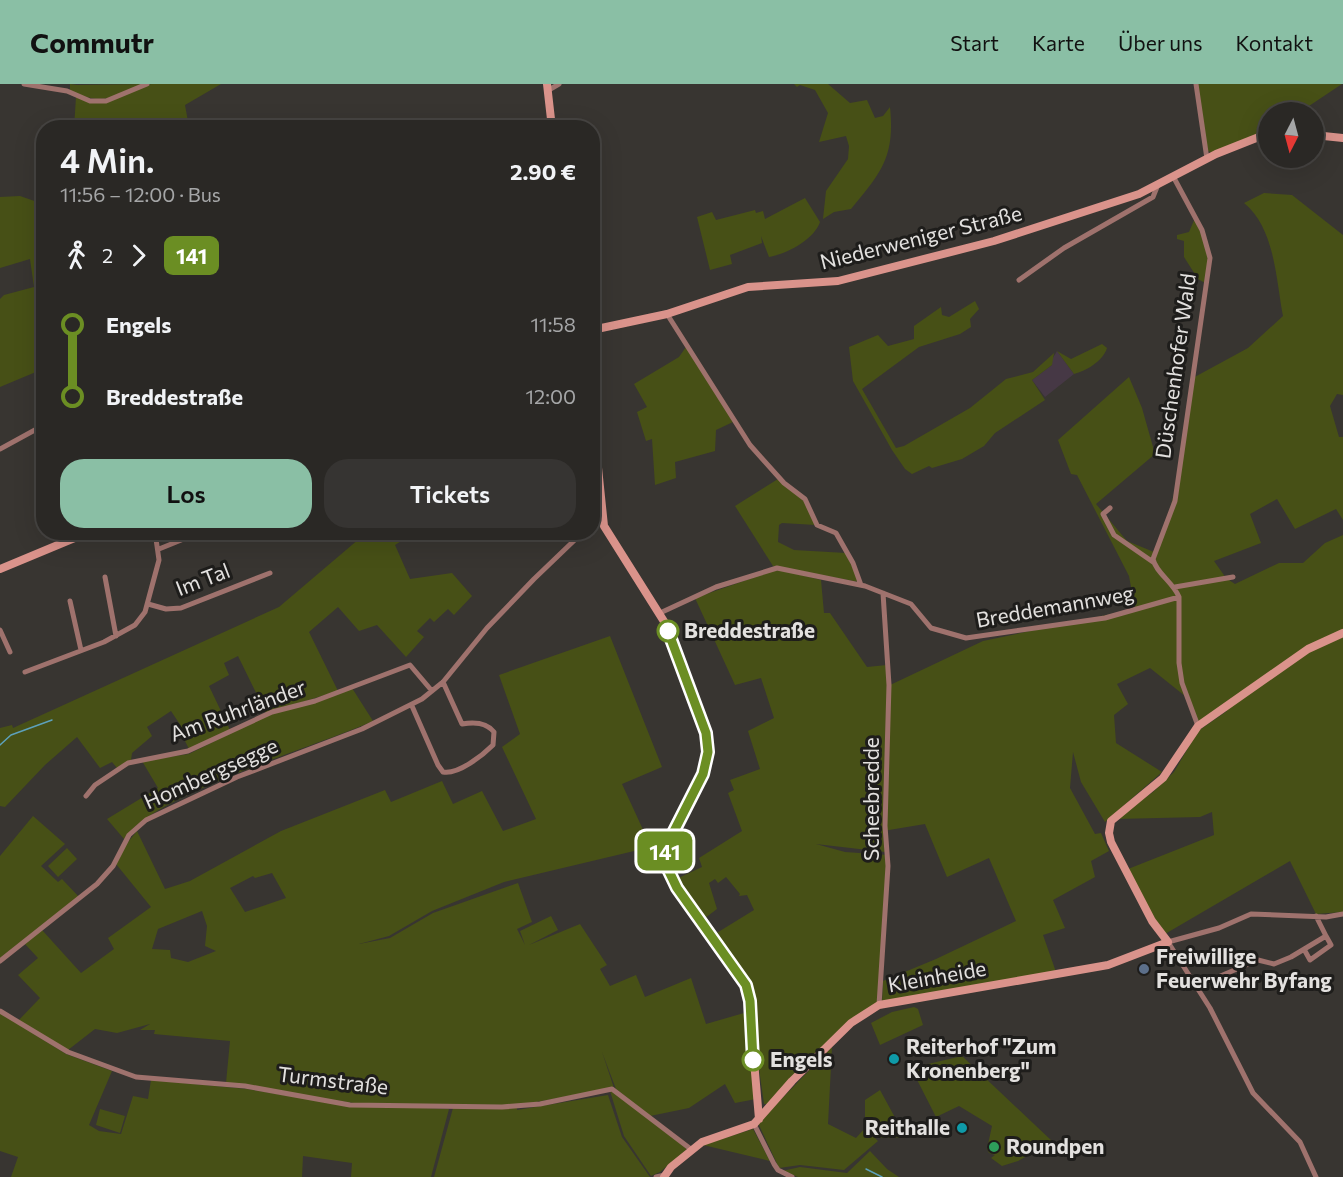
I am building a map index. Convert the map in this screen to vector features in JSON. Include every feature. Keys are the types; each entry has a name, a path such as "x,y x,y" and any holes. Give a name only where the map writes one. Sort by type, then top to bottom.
{"street":[{"path":"24,84 67,91 90,101 106,101 147,84"},
{"path":"551,120 547,88 559,84"},
{"path":"1196,84 1207,159"},
{"path":"1324,136 1343,138"},
{"name":"Niederweniger Straße","path":"600,328 666,314 748,287 827,283 858,277 1068,219 1157,187 1207,159 1258,138"},
{"name":"Düschenhofer Wald","path":"1153,562 1175,501 1210,258 1202,230 1174,178"},
{"name":"Niederweniger Straße","path":"1019,280 1065,248 1146,202 1156,194 1157,187"},
{"path":"666,314 750,445 784,483 805,499 817,525 836,533 853,563 861,585"},
{"path":"0,448 36,429"},
{"path":"600,498 602,520 618,551 660,613 706,733 708,748 703,774 668,843 666,865 677,888 703,921 748,991 757,1122 782,1177"},
{"path":"1110,508 1103,514 1114,535 1153,562 1175,587 1179,597 1179,663 1182,683 1196,728"},
{"path":"0,569 70,540"},
{"name":"Im Tal","path":"25,672 116,636 135,625 147,604 159,549 157,540"},
{"path":"159,549 181,540"},
{"name":"Hombergsegge","path":"0,961 101,880 113,866 129,836 146,820 212,788 362,729 412,706 432,692 443,682 494,620 575,540"},
{"name":"Breddemannweg","path":"660,613 716,587 773,568 861,585 911,604 926,624 938,631 971,639 1105,618 1179,597"},
{"name":"Im Tal","path":"147,604 166,609 181,608 270,573"},
{"path":"105,577 116,636"},
{"path":"1175,587 1233,577"},
{"name":"Scheebredde","path":"879,1005 888,866 885,826 890,684 883,593"},
{"path":"70,601 81,650"},
{"path":"0,630 10,652"},
{"path":"1316,1177 1300,1142 1253,1093 1197,986 1142,903 1111,842 1109,828 1116,816 1163,778 1196,728 1308,649 1343,633"},
{"name":"Am Ruhrländer","path":"86,796 95,785 128,763 188,751 272,712 315,700 410,665 432,692"},
{"path":"412,706 443,772 452,772 487,751 494,742 493,730 489,726 474,722 462,724 443,682"},
{"path":"1168,942 1219,928 1251,914 1316,916 1343,914"},
{"path":"1305,951 1310,960 1331,945 1316,916"},
{"path":"1197,986 1258,960 1274,964 1305,951 1326,936"},
{"name":"Kleinheide","path":"757,1122 792,1081 851,1023 879,1005 1108,965 1168,942"},
{"name":"Turmstraße","path":"0,1011 68,1052 136,1077 245,1086 350,1105 502,1107 540,1104 612,1089 693,1150"},
{"path":"656,1177 664,1176 693,1150 711,1138 757,1122"},
{"path":"778,1170 792,1177"}],"shaded area":[{"path":"1057,351 1074,374 1045,397 1032,380 1052,365 1050,363"}],"green space":[{"path":"70,84 144,84 116,96 100,99 81,96 70,91"},
{"path":"151,84 221,84 185,105 188,120 75,120 76,97 106,102"},
{"path":"794,84 828,84 850,103 867,100 875,118 883,116 890,107 888,151 878,173 851,209 834,212 823,219 826,191 848,159 849,146 846,136 819,142 828,113 815,90 800,85 797,87"},
{"path":"1196,84 1342,84 1315,102 1258,102 1258,134 1213,153 1208,151"},
{"path":"1264,193 1292,195 1343,235 1343,395 1337,394 1330,406 1339,437 1343,437 1343,520 1336,509 1295,529 1277,499 1250,514 1261,543 1214,561 1226,578 1235,584 1279,563 1303,563 1325,543 1343,535 1343,912 1316,914 1290,861 1165,934 1146,905 1128,869 1214,835 1212,812 1200,817 1116,819 1153,792 1174,772 1198,731 1227,711 1225,708 1199,723 1185,696 1150,668 1117,684 1128,704 1114,715 1116,743 1162,772 1105,822 1081,782 1073,752 1070,788 1095,834 1101,833 1109,851 1091,861 1095,877 1053,900 1065,928 1043,935 1056,972 882,1003 883,981 1016,921 989,858 947,877 925,824 883,831 885,852 816,844 845,852 888,855 878,1005 857,1017 769,1104 764,1104 754,1033 754,1001 748,983 715,934 754,910 747,895 739,896 740,894 726,877 718,883 715,879 709,883 717,909 705,918 674,880 702,867 699,858 742,831 728,793 734,790 730,780 760,769 748,731 774,718 761,678 735,685 695,598 773,571 781,570 821,580 824,613 830,613 867,667 887,665 888,686 983,641 1135,609 1129,576 1077,475 1071,474 1058,440 1129,377 1142,408 1155,454 1096,504 1127,541 1154,552 1170,510 1175,489 1191,379 1248,348 1283,316 1276,271 1268,240 1262,226 1244,203"},
{"path":"20,196 36,202 36,372 0,387 0,299 4,295 34,287 30,259 0,268 0,197"},
{"path":"805,198 820,222 817,229 806,240 783,253 769,257 761,236 762,243 730,255 732,264 710,270 697,217 712,212 716,220 755,210 756,213 763,211 765,219"},
{"path":"1195,218 1209,254 1205,283 1198,279 1184,257 1184,241 1177,239 1177,235 1189,232"},
{"path":"975,301 979,309 970,319 971,327 960,334 919,347 862,389 896,448 904,446 970,408 1006,379 1033,372 1054,353 1052,365 1032,380 1045,400 995,433 984,446 962,459 932,468 929,466 912,474 905,469 892,450 853,381 849,347 878,335 888,346 914,339 914,326 941,307 942,315 949,317"},
{"path":"1102,344 1107,348 1102,357 1089,368 1074,374 1057,351 1071,359"},
{"path":"686,347 733,422 716,430 715,451 675,462 676,478 655,485 652,439 646,441 637,412 647,407 634,384 679,357"},
{"path":"778,479 805,502 816,525 782,523 779,525 778,542 794,550 846,553 859,582 773,566 735,506"},
{"path":"358,540 403,540 395,545 410,579 452,573 472,596 454,615 448,609 434,622 430,618 417,631 424,637 406,657 377,625 359,631 338,607 309,632 338,691 266,713 238,656 224,663 229,675 209,686 230,730 189,749 179,729 181,726 171,711 147,727 152,736 132,753 131,760 117,768 112,762 100,768 77,737 45,765 5,807 0,806 0,728 12,725 13,728 279,607"},
{"path":"610,636 662,767 622,784 651,847 504,882 432,911 389,936 359,944 390,938 433,913 518,883 532,922 517,929 525,945 520,931 551,916 558,930 529,945 580,924 607,965 600,969 610,986 636,975 645,997 691,978 706,1024 744,1013 748,1018 756,1099 735,1103 725,1084 689,1108 650,1116 616,1089 602,1052 614,1088 519,1105 360,1104 226,1083 230,1041 154,1034 155,1030 140,1030 150,1024 117,1033 95,1029 68,1050 18,1021 40,998 18,975 38,958 25,944 42,930 81,973 114,949 108,938 151,907 116,864 124,847 137,831 165,889 190,881 281,831 385,790 391,802 442,781 453,804 482,791 503,831 536,819 502,747 520,734 499,675","holes":["272,873 286,898 245,912 230,888 253,876 255,878","202,911 207,926 205,946 216,951 188,962 171,958 170,950 152,949 158,929"]},
{"path":"352,688 373,721 201,788 167,805 141,822 124,839 107,819 158,788 142,761 189,754 273,712"},
{"path":"33,816 65,844 41,866 58,882 62,879 79,897 0,958 0,856"},
{"path":"67,848 77,859 58,877 48,866"},
{"path":"914,1007 918,1009 923,1025 880,1045 871,1023 892,1012"},
{"path":"0,1013 66,1054 112,1071 89,1125 99,1131 121,1134 133,1096 148,1099 151,1080 247,1089 345,1105 449,1109 431,1177 351,1177 352,1163 303,1156 302,1177 11,1177 18,1157 0,1151"},
{"path":"832,1047 828,1124 856,1138 865,1128 878,1141 844,1170 800,1165 779,1168 758,1123"},
{"path":"962,1056 1053,1142 1018,1161 1002,1166 991,1158 995,1155 989,1153 987,1149 992,1126 959,1106 936,1117 911,1068"},
{"path":"880,1090 898,1123 919,1122 923,1132 919,1137 881,1138 865,1122 865,1100"},
{"path":"610,1091 614,1091 687,1149 660,1172 651,1176 624,1136"},
{"path":"608,1095 622,1137 650,1177 434,1177 453,1108 517,1107 517,1110"},
{"path":"100,1109 125,1116 120,1133 96,1125"},
{"path":"753,1129 770,1161 703,1145"},
{"path":"870,1151 887,1169 899,1177 798,1177 782,1171 800,1167 847,1173"}],"waterway":[{"path":"0,745 11,735 52,720"},
{"path":"866,1169 882,1177"}],"bus line":[{"name":"141","path":"668,631 706,733 708,752 703,774 668,843 665,860 677,888 703,921 746,985 750,1001 750,1040 753,1060"}],"place":[{"name":"Breddestraße","path":"668,631"},
{"name":"Freiwillige Feuerwehr Byfang","path":"1144,969"},
{"name":"Reiterhof \"Zum Kronenberg\"","path":"894,1059"},
{"name":"Engels","path":"753,1060"},
{"name":"Reithalle","path":"962,1128"},
{"name":"Roundpen","path":"994,1147"}]}
